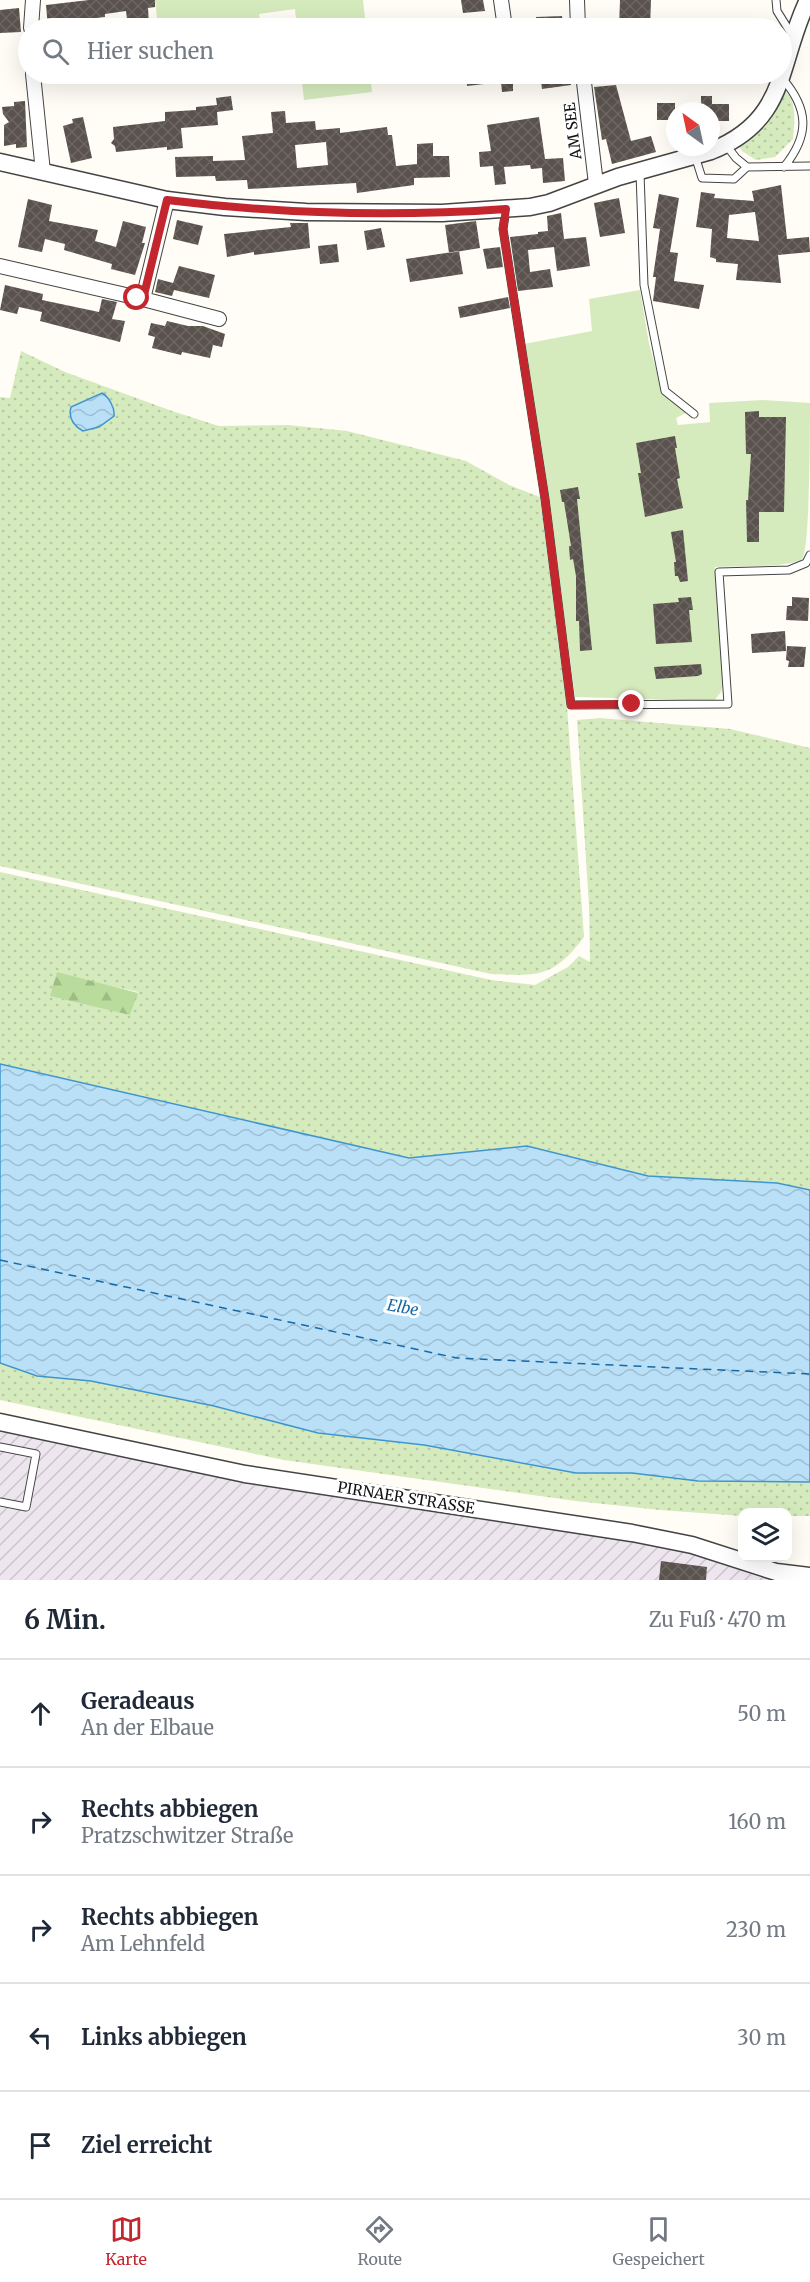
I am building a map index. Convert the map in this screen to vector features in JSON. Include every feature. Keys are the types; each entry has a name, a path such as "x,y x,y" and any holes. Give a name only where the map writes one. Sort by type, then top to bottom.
{"street":[{"path":"32,18 33,0"},
{"path":"501,0 504,18"},
{"path":"577,0 578,18"},
{"path":"792,40 808,0"},
{"path":"34,84 43,172"},
{"name":"AM SEE","path":"584,84 596,184"},
{"path":"720,147 745,132 762,115 771,103 779,84"},
{"path":"0,162 167,200 225,207 306,212 442,213 506,209 549,203 596,184 690,156"},
{"path":"143,299 167,200"},
{"path":"0,266 219,319"},
{"name":"PIRNAER STRASSE","path":"0,1422 245,1474 662,1539 692,1545 776,1572 810,1576"}],"lane":[{"path":"776,0 777,11 781,18"},
{"path":"784,167 798,146 804,124 801,106 795,93 787,84"},
{"path":"726,145 747,167 810,166"},
{"path":"694,156 702,178 734,179 747,167"},
{"path":"640,170 644,285 665,391 694,414"},
{"path":"506,209 503,229 545,499 571,705 728,704 718,572 789,570 806,563 810,555"},
{"path":"0,1447 36,1454 26,1507 0,1502"}],"shaded area":[{"path":"0,1431 254,1484 665,1547 773,1580 0,1580"}],"green space":[{"path":"155,0 363,0 365,18 296,18 295,9 259,14 260,18 157,18"},
{"path":"302,84 371,84 372,92 304,100"},
{"path":"784,91 793,106 793,139 775,157 756,160 742,151 740,147 767,119"},
{"path":"640,290 649,344 663,394 686,413 676,418 678,425 710,422 709,403 763,400 810,403 809,486 805,551 802,559 786,564 715,567 723,685 714,701 575,697 549,501 524,344 592,331 589,299"},
{"path":"21,351 65,372 219,426 288,425 347,431 466,461 509,485 540,497 567,707 584,937 563,960 544,972 521,975 491,974 0,866 0,397 10,398"},
{"path":"600,718 730,729 810,748 810,1190 777,1183 648,1176 527,1146 409,1158 0,1064 0,872 491,980 535,985 568,967 579,956 590,962 589,906 577,720","holes":["100,984 138,992 130,1015"]},
{"path":"57,972 138,993 130,1015 50,996"},
{"path":"0,1363 37,1376 91,1381 214,1406 318,1433 424,1445 576,1473 632,1473 698,1481 810,1482 810,1516 792,1516 792,1508 738,1508 738,1516 660,1510 576,1501 284,1460 0,1400"}],"water":[{"path":"102,393 111,403 114,416 99,427 83,431 72,421 71,407"},
{"name":"Elbe","path":"0,1064 409,1158 527,1146 648,1176 777,1183 810,1190 810,1482 698,1481 632,1473 576,1473 424,1445 318,1433 214,1406 91,1381 37,1376 0,1363"}],"building":[{"path":"89,0 155,0 155,7 148,8 149,18 127,18 126,11 105,14 105,17 96,18 47,18 46,5"},
{"path":"461,0 483,0 485,11 463,13"},
{"path":"620,0 651,0 650,18 619,18"},
{"path":"19,8 18,32 0,33 0,10"},
{"path":"562,16 562,18 536,18"},
{"path":"501,84 513,84 513,91 502,92"},
{"path":"541,84 571,84 571,85 542,89"},
{"path":"616,85 631,141 651,136 656,152 612,164 606,139 602,140 594,87"},
{"path":"231,96 233,110 217,112 218,125 181,128 183,148 167,150 167,147 116,152 115,146 111,143 114,139 113,127 165,121 165,112 196,110 196,107 217,105 216,98"},
{"path":"701,96 712,96 712,102 701,102"},
{"path":"25,101 27,147 16,148 16,144 4,146 4,125 9,122 3,114 2,107 14,106 14,102"},
{"path":"657,103 666,103 666,120 657,120"},
{"path":"720,104 729,104 729,121 720,121"},
{"path":"285,111 286,123 315,121 316,130 340,128 340,133 387,127 388,135 392,135 396,166 417,164 417,144 433,143 433,156 449,156 450,177 414,178 414,185 357,193 356,183 248,189 247,180 216,181 215,176 176,177 175,157 213,156 213,161 245,160 242,136 273,133 271,112","holes":["326,142 328,165 297,168 295,145"]},
{"path":"83,117 92,158 71,163 63,126 73,123 72,119"},
{"path":"539,117 545,159 563,158 565,181 543,183 542,168 531,169 530,165 504,167 506,184 495,185 493,166 480,167 479,152 491,151 487,125"},
{"path":"781,185 787,239 809,237 810,252 778,255 781,283 736,280 738,264 716,262 716,259 710,257 712,229 696,227 701,192 715,194 714,198 754,201 752,191","holes":["755,212 759,241 727,238 729,215"]},
{"path":"659,194 679,198 670,252 678,253 674,281 704,285 699,309 653,301 656,277 653,277 660,229 653,228"},
{"path":"619,198 625,233 600,237 594,203"},
{"path":"28,199 52,205 49,221 98,230 95,241 116,247 123,221 146,227 142,243 145,243 135,275 111,269 112,264 64,250 65,244 45,239 42,252 18,247"},
{"path":"561,213 564,239 586,237 590,266 557,271 554,247 528,250 530,272 550,269 553,287 518,291 510,237 548,231 547,216"},
{"path":"177,220 203,226 198,245 173,239"},
{"path":"476,221 480,248 449,253 445,225"},
{"path":"290,223 308,223 310,248 254,255 254,252 227,257 224,234 291,227"},
{"path":"381,228 385,247 367,250 364,231"},
{"path":"337,244 339,262 320,264 318,246"},
{"path":"500,247 503,267 487,269 483,249"},
{"path":"459,251 463,274 410,282 406,259"},
{"path":"179,266 215,275 209,298 174,290 172,296 155,292 158,279 173,283"},
{"path":"5,285 43,294 42,300 99,312 102,299 117,302 112,319 125,321 120,342 40,321 42,312 19,307 17,314 0,310"},
{"path":"508,297 510,308 460,318 458,307"},
{"path":"167,321 188,326 203,326 225,334 222,347 213,345 210,358 182,352 181,355 152,348 155,337 148,335 151,323 165,326"},
{"path":"759,411 759,417 786,417 784,512 759,512 759,542 747,542 746,500 748,500 751,454 746,454 745,412"},
{"path":"675,436 680,478 677,479 683,508 645,517 636,443"},
{"path":"578,487 580,499 577,499 592,650 580,651 579,621 576,621 576,576 573,559 570,560 569,546 571,546 560,490"},
{"path":"683,530 688,581 680,582 678,576 675,576 674,562 676,562 671,532"},
{"path":"691,597 693,610 689,610 692,642 656,644 653,604 679,602 678,598"},
{"path":"792,597 809,598 808,621 786,620 787,606 792,606"},
{"path":"785,631 786,651 752,653 751,634"},
{"path":"787,646 806,647 804,667 788,667"},
{"path":"701,664 702,674 698,676 656,679 654,667"},
{"path":"661,1561 707,1567 706,1580 659,1580"}],"ferry route":[{"path":"0,1260 457,1358 810,1374"}],"route":[{"path":"137,298 143,299 167,200 225,207 306,212 442,213 506,209 503,229 545,499 571,705 632,704"}]}
